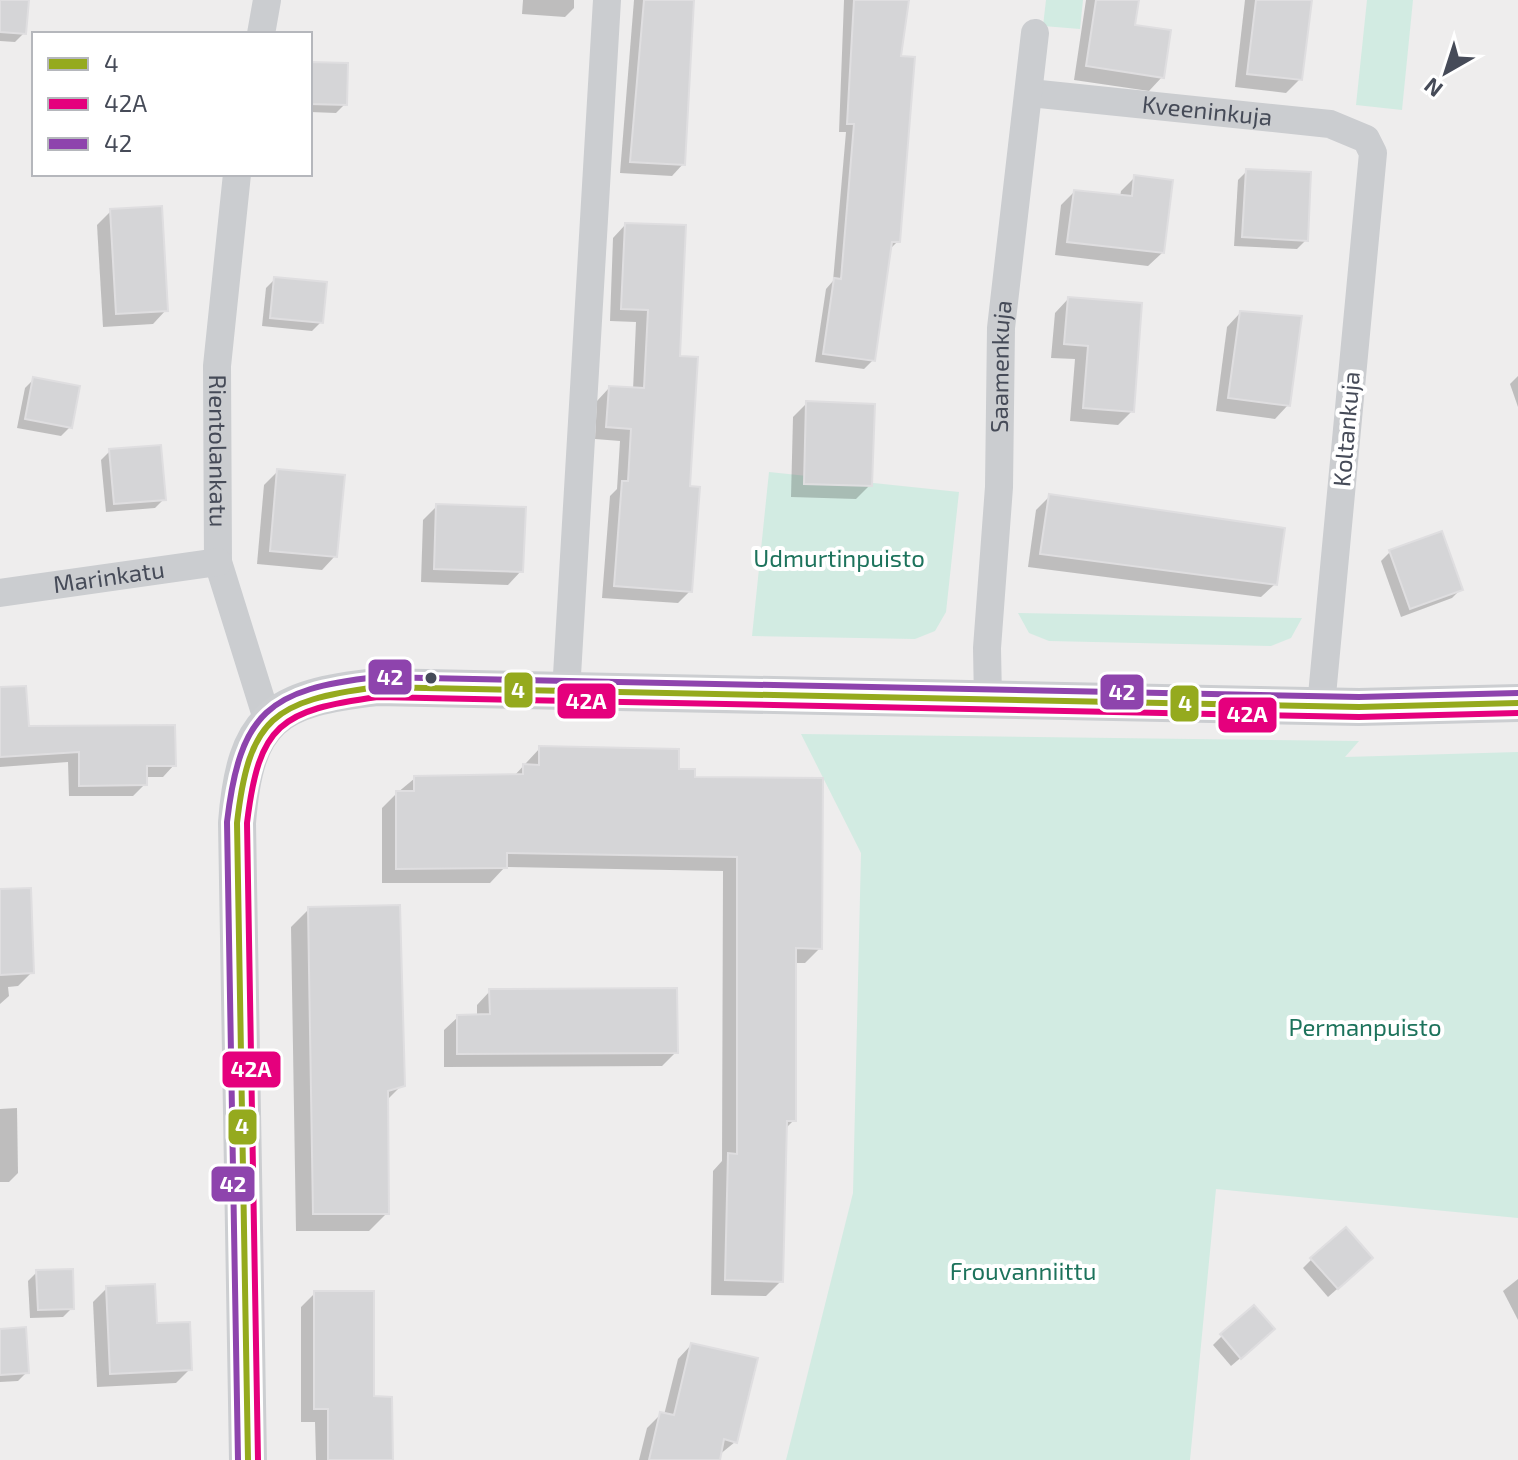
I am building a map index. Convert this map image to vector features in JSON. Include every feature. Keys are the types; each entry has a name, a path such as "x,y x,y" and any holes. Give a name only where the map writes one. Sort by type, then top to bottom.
{"street":[{"path":"261,32 267,0"},
{"path":"566,692 607,0"},
{"name":"Saamenkuja","path":"988,700 987,648 999,487 1001,328 1035,33"},
{"name":"Kveeninkuja","path":"1030,93 1330,124 1366,139 1373,153"},
{"name":"Koltankuja","path":"1321,706 1373,153"},
{"name":"Rientolankatu","path":"237,176 217,366 218,562 268,722"},
{"name":"Marinkatu","path":"0,593 218,562"},
{"path":"248,1460 237,823 243,770 253,742 268,722 303,699 322,693 377,687 1321,706 1518,703"}],"green space":[{"path":"1046,0 1083,0 1080,29 1043,26"},
{"path":"1367,0 1413,0 1402,110 1356,105"},
{"name":"Udmurtinpuisto","path":"769,472 959,492 946,612 935,631 915,639 752,636"},
{"path":"1018,613 1302,618 1291,638 1271,646 1049,641 1029,633"},
{"name":"Frouvanniittu","path":"801,734 1359,741 1345,757 1518,752 1518,1218 1216,1189 1190,1460 786,1460 853,1193 861,853"}],"building":[{"path":"0,0 29,0 26,34 0,32"},
{"path":"644,0 694,0 685,165 630,162"},
{"path":"854,0 909,0 901,56 915,57 900,242 892,242 875,361 823,354 834,278 841,279 854,124 847,124"},
{"path":"1096,0 1139,0 1135,25 1171,30 1164,78 1086,66"},
{"path":"1256,0 1312,0 1302,80 1247,74"},
{"path":"312,62 348,63 347,105 312,104"},
{"path":"1246,169 1311,172 1308,241 1242,237"},
{"path":"1134,175 1173,180 1164,253 1067,242 1074,190 1132,196"},
{"path":"162,206 168,311 116,314 110,209"},
{"path":"625,223 686,225 680,356 698,357 690,486 700,487 692,592 614,586 622,481 628,481 631,429 606,427 609,386 644,388 648,310 621,309"},
{"path":"274,277 327,282 323,323 270,318"},
{"path":"1068,297 1142,303 1134,412 1083,408 1088,346 1064,344"},
{"path":"1240,311 1302,316 1290,406 1228,398"},
{"path":"33,377 80,386 72,428 25,419"},
{"path":"806,401 875,404 872,486 804,484"},
{"path":"161,445 166,500 114,504 109,449"},
{"path":"277,469 345,475 337,557 270,551"},
{"path":"1049,494 1285,528 1277,585 1040,554"},
{"path":"436,504 526,507 523,572 434,569"},
{"path":"1442,531 1463,590 1410,609 1389,550"},
{"path":"26,686 29,726 175,725 176,766 147,766 147,785 79,786 79,752 0,757 0,687"},
{"path":"539,746 679,749 679,769 695,769 695,777 823,778 822,949 796,948 796,1121 787,1121 783,1282 725,1280 728,1153 737,1154 737,857 507,853 507,868 396,869 396,791 414,791 414,776 523,774 523,764 539,765"},
{"path":"31,888 34,973 0,975 0,889"},
{"path":"400,905 405,1086 388,1091 389,1214 313,1214 308,907"},
{"path":"677,988 678,1053 457,1054 457,1015 490,1014 489,989"},
{"path":"1346,1227 1373,1258 1338,1289 1310,1258"},
{"path":"73,1269 74,1309 38,1310 36,1270"},
{"path":"155,1284 157,1323 190,1322 192,1370 110,1374 106,1286"},
{"path":"314,1291 374,1291 374,1396 392,1397 393,1460 328,1460 328,1409 314,1409"},
{"path":"1254,1305 1275,1329 1241,1359 1220,1334"},
{"path":"26,1327 29,1373 0,1375 0,1329"},
{"path":"691,1343 758,1358 737,1443 724,1439 720,1460 649,1460 660,1412 674,1415"}],"transit line":[{"name":"42","path":"238,1460 227,822 241,755 252,731 266,713 286,699 310,689 377,677 1359,697 1518,693"},
{"name":"4","path":"248,1460 237,823 249,759 259,737 273,720 291,708 313,699 377,687 1359,707 1518,703"},
{"name":"42A","path":"258,1460 247,823 259,763 268,743 280,728 297,716 318,708 378,697 1359,717 1518,713"}],"park label":[{"name":"Permanpuisto","path":"1365,1028"}]}
